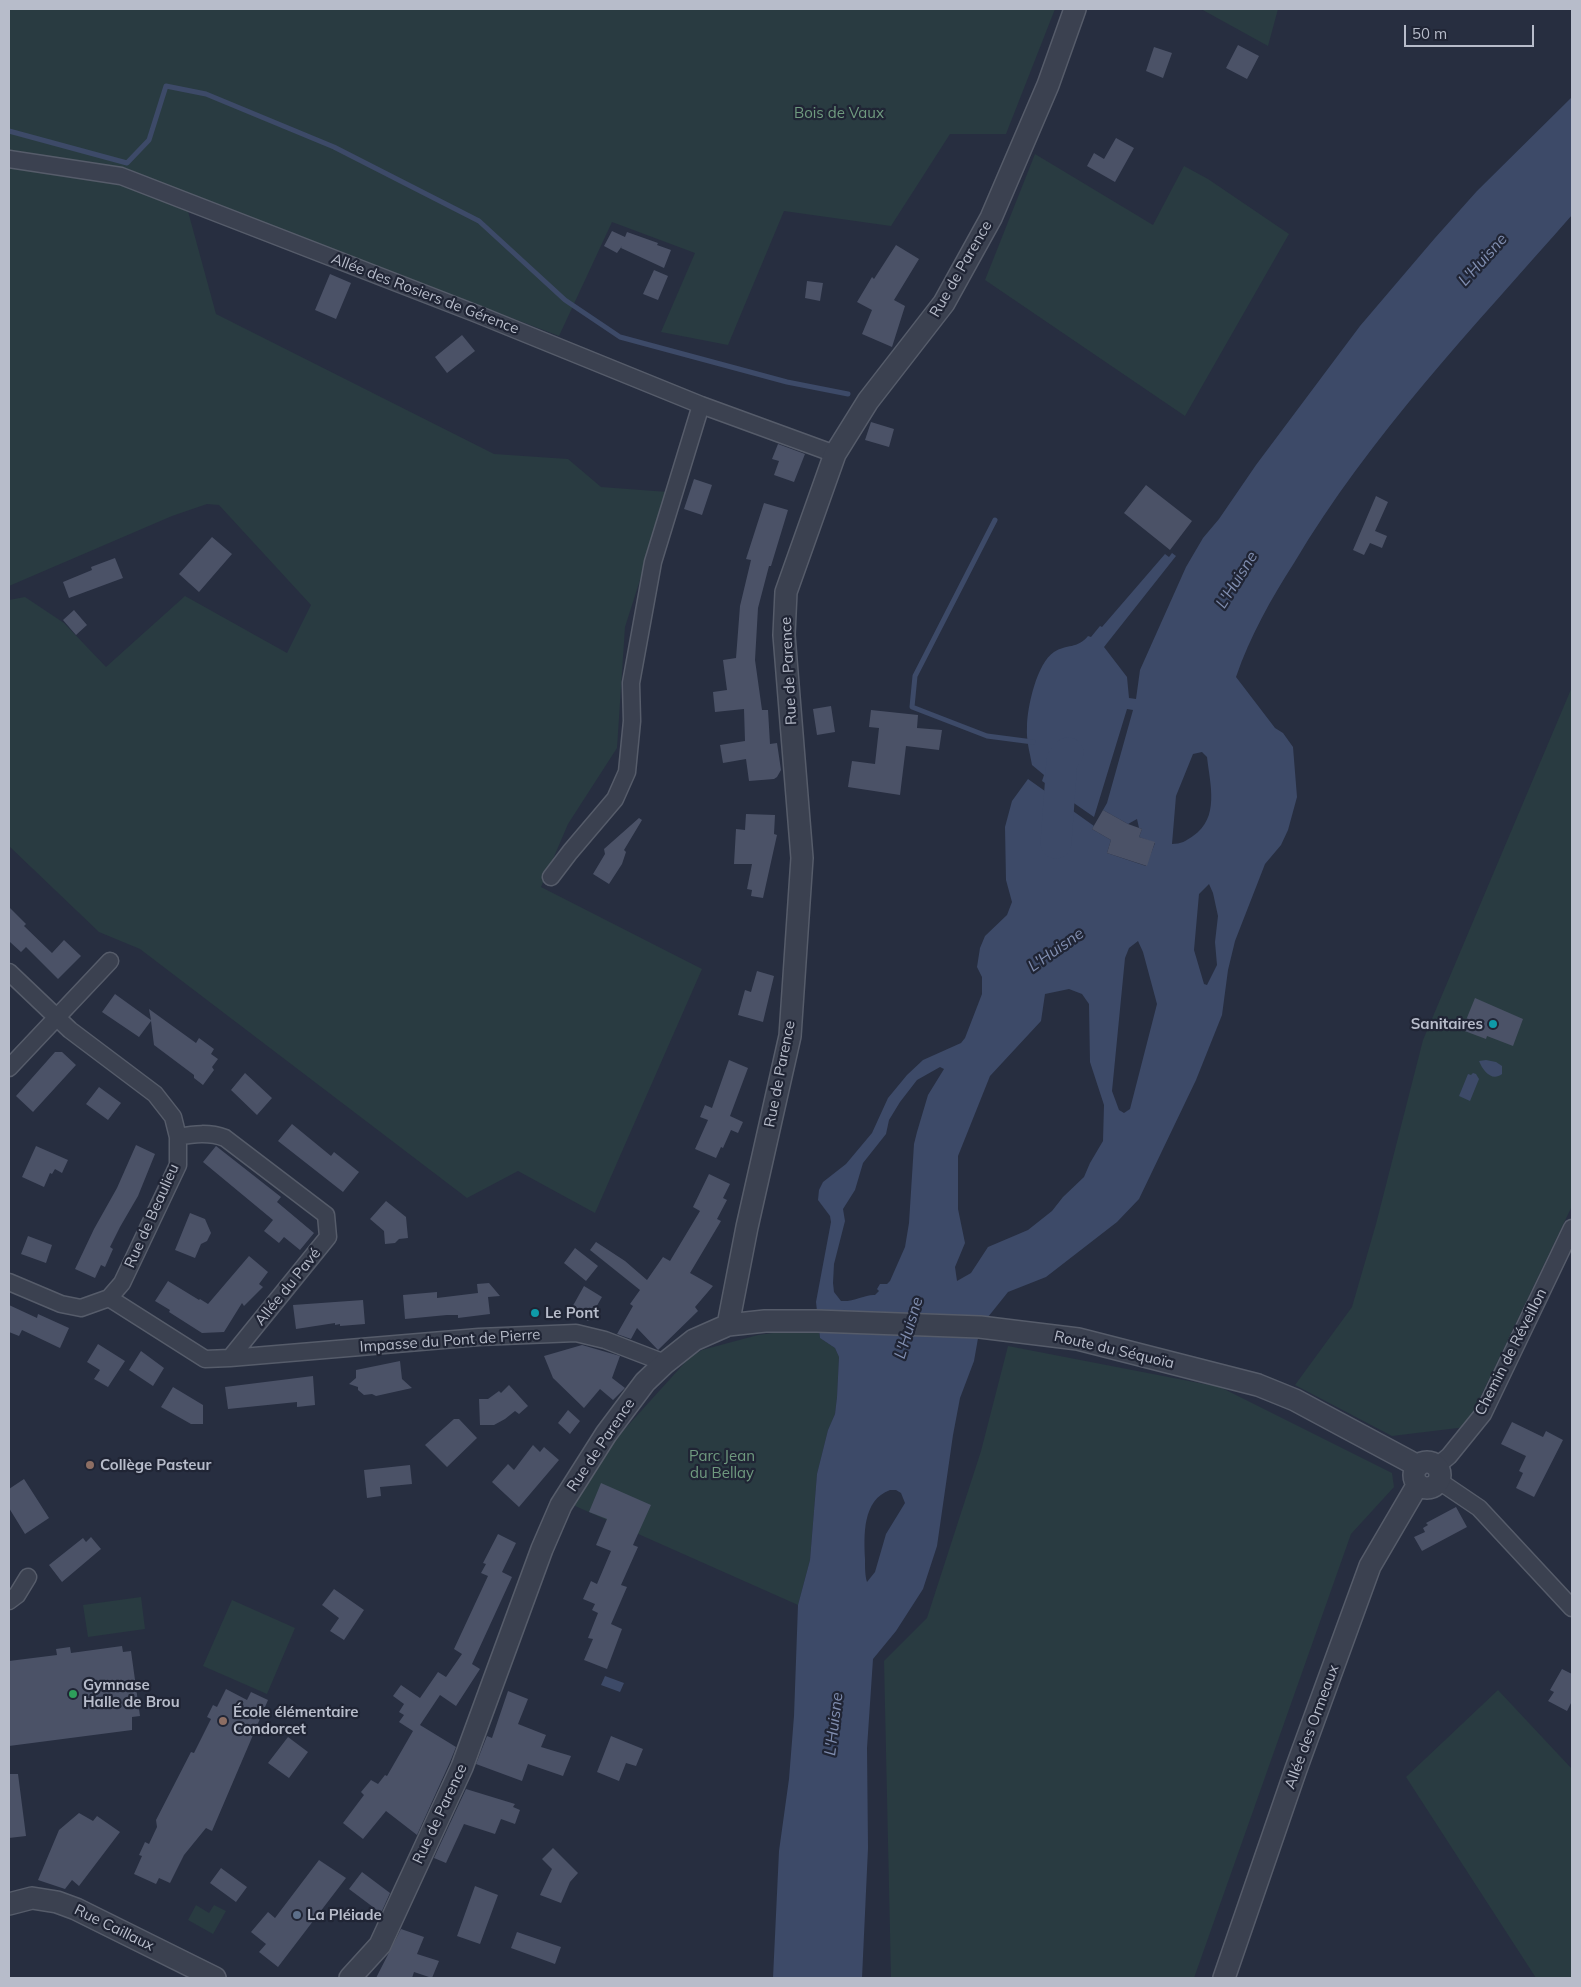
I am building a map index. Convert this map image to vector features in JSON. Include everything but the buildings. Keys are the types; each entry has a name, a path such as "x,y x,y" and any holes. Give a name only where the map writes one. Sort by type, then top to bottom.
{"street":[{"name":"Rue de Parence","path":"350,1978 380,1945 462,1768 542,1549 561,1505 606,1434 645,1382 694,1340 728,1325 746,1227 790,1036 802,858 784,635 786,592 835,454 868,401 944,304 991,218 1048,86 1075,9"},
{"name":"Allée des Rosiers de Gérence","path":"9,159 121,176 468,310 701,405 835,454"},
{"path":"551,877 616,799 627,772 632,721 631,683 653,562 701,405"},
{"path":"9,1068 110,961"},
{"name":"Rue de Beaulieu","path":"9,972 70,1030 155,1094 173,1117 178,1137 178,1165 122,1283 110,1298"},
{"name":"Allée du Pavé","path":"178,1137 207,1134 225,1138 326,1215 328,1237 230,1358"},
{"name":"Chemin de Réveillon","path":"1428,1475 1448,1456 1483,1414 1572,1228"},
{"path":"9,1282 61,1304 81,1308 110,1298 205,1359 230,1358"},
{"name":"Route du Séquoïa","path":"728,1325 765,1321 817,1321 1005,1329 1078,1339 1258,1385 1295,1400 1428,1475 1479,1508 1572,1608"},
{"name":"Impasse du Pont de Pierre","path":"230,1358 479,1337 576,1333 605,1340 665,1363"},
{"name":"Allée des Ormeaux","path":"1224,1978 1296,1769 1370,1566 1428,1475"},
{"path":"9,1601 18,1595 28,1577"},
{"name":"Rue Caillaux","path":"9,1904 32,1898 57,1902 76,1909 215,1978"}],"green space":[{"name":"Bois de Vaux","path":"9,9 1055,9 1006,134 950,134 891,226 784,211 728,345 661,332 695,253 612,222 559,336 183,193 216,314 494,454 568,459 601,487 668,492 625,627 617,748 568,824 541,887 702,969 595,1213 518,1171 467,1198 140,949 99,932 9,846 9,600 25,597 64,623 106,667 185,596 287,653 311,605 219,505 207,504 172,516 9,586"},
{"path":"1201,9 1278,9 1268,46"},
{"path":"1035,154 1153,225 1184,166 1208,179 1289,234 1185,416 985,280"},
{"path":"1572,687 1572,1206 1466,1427 1392,1436 1295,1385 1352,1307 1376,1224 1423,1040"},
{"name":"Parc Jean du Bellay","path":"818,1327 820,1338 835,1348 839,1357 837,1397 835,1414 828,1430 817,1474 810,1560 798,1605 573,1505 614,1441 689,1358 702,1350 758,1335"},
{"path":"1008,1346 1220,1387 1392,1473 1394,1487 1351,1534 1194,1978 891,1978 884,1661 927,1618 981,1451"},
{"path":"141,1597 145,1629 88,1637 83,1605"},
{"path":"232,1600 295,1628 267,1694 203,1666"},
{"path":"1498,1690 1572,1769 1572,1978 1536,1978 1406,1777"},
{"path":"196,1905 209,1913 214,1905 226,1911 213,1934 188,1920"}],"water":[{"name":"L'Huisne","path":"1572,97 1572,215 1425,383 1356,470 1285,577 1269,604 1248,647 1236,677 1275,728 1283,733 1293,747 1297,797 1288,830 1281,845 1265,864 1235,941 1228,970 1222,1015 1196,1080 1139,1199 1117,1222 1046,1277 1008,1292 980,1327 974,1361 960,1398 937,1546 923,1589 896,1631 873,1659 867,1748 868,1848 862,1978 773,1978 779,1851 789,1779 794,1716 798,1605 810,1560 817,1474 828,1430 835,1414 837,1397 839,1357 835,1348 820,1338 816,1302 831,1222 830,1216 818,1200 819,1190 823,1182 846,1164 872,1133 888,1098 907,1075 923,1060 961,1043 965,1038 982,994 982,977 977,967 980,948 985,936 1007,915 1012,902 1006,880 1005,827 1012,801 1028,779 1094,826 1092,829 1111,840 1107,853 1146,866 1155,843 1139,837 1142,829 1139,828 1137,819 1128,824 1103,810 1107,803 1133,710 1127,709 1094,817 1042,781 1044,775 1032,765 1027,737 1027,718 1034,686 1048,658 1058,650 1076,645 1088,636 1091,637 1100,626 1102,627 1165,554 1169,557 1172,553 1176,556 1104,647 1127,677 1129,698 1136,699 1140,670 1186,567 1203,538 1219,519 1256,465 1360,326 1477,191","holes":["1202,752 1207,757 1211,789 1210,810 1207,820 1201,829 1186,841 1172,844 1176,796 1193,754","1209,884 1218,916 1215,942 1217,965 1207,985 1204,984 1194,950 1199,894","1138,941 1143,952 1157,1004 1130,1109 1124,1113 1119,1110 1112,1091 1125,958 1129,948","1069,989 1082,994 1089,1004 1090,1062 1104,1105 1103,1141 1084,1177 1063,1197 1052,1211 1028,1230 988,1247 971,1273 957,1281 955,1267 965,1243 958,1209 958,1156 990,1076 1041,1021 1045,994","940,1067 944,1069 928,1095 917,1132 914,1144 909,1223 905,1247 890,1281 887,1284 880,1284 877,1289 879,1291 875,1295 841,1301 834,1292 833,1283 834,1264 845,1221 843,1209 855,1190 863,1163 886,1134 889,1120 917,1080","890,1490 896,1490 901,1493 905,1503 886,1534 875,1572 867,1582 865,1530 874,1502"]},
{"path":"1479,1061 1496,1062 1502,1066 1502,1074 1495,1077 1488,1074"},
{"path":"1473,1073 1479,1079 1470,1101 1459,1096 1468,1074 1471,1075"},
{"path":"605,1676 624,1683 620,1692 601,1685"}],"waterway":[{"path":"9,131 127,163 149,140 166,86 206,94 334,147 479,221 565,300 620,337 787,382 848,394"},
{"path":"995,520 915,676 912,707 987,736 1033,742"},
{"path":"1056,843 1062,760 1068,753"}],"place":[{"name":"Sanitaires","path":"1493,1024"},
{"name":"Le Pont","path":"535,1313"},
{"name":"Collège Pasteur","path":"90,1465"},
{"name":"Gymnase Halle de Brou","path":"73,1694"},
{"name":"École élémentaire Condorcet","path":"223,1721"},
{"name":"La Pléiade","path":"297,1915"}]}
